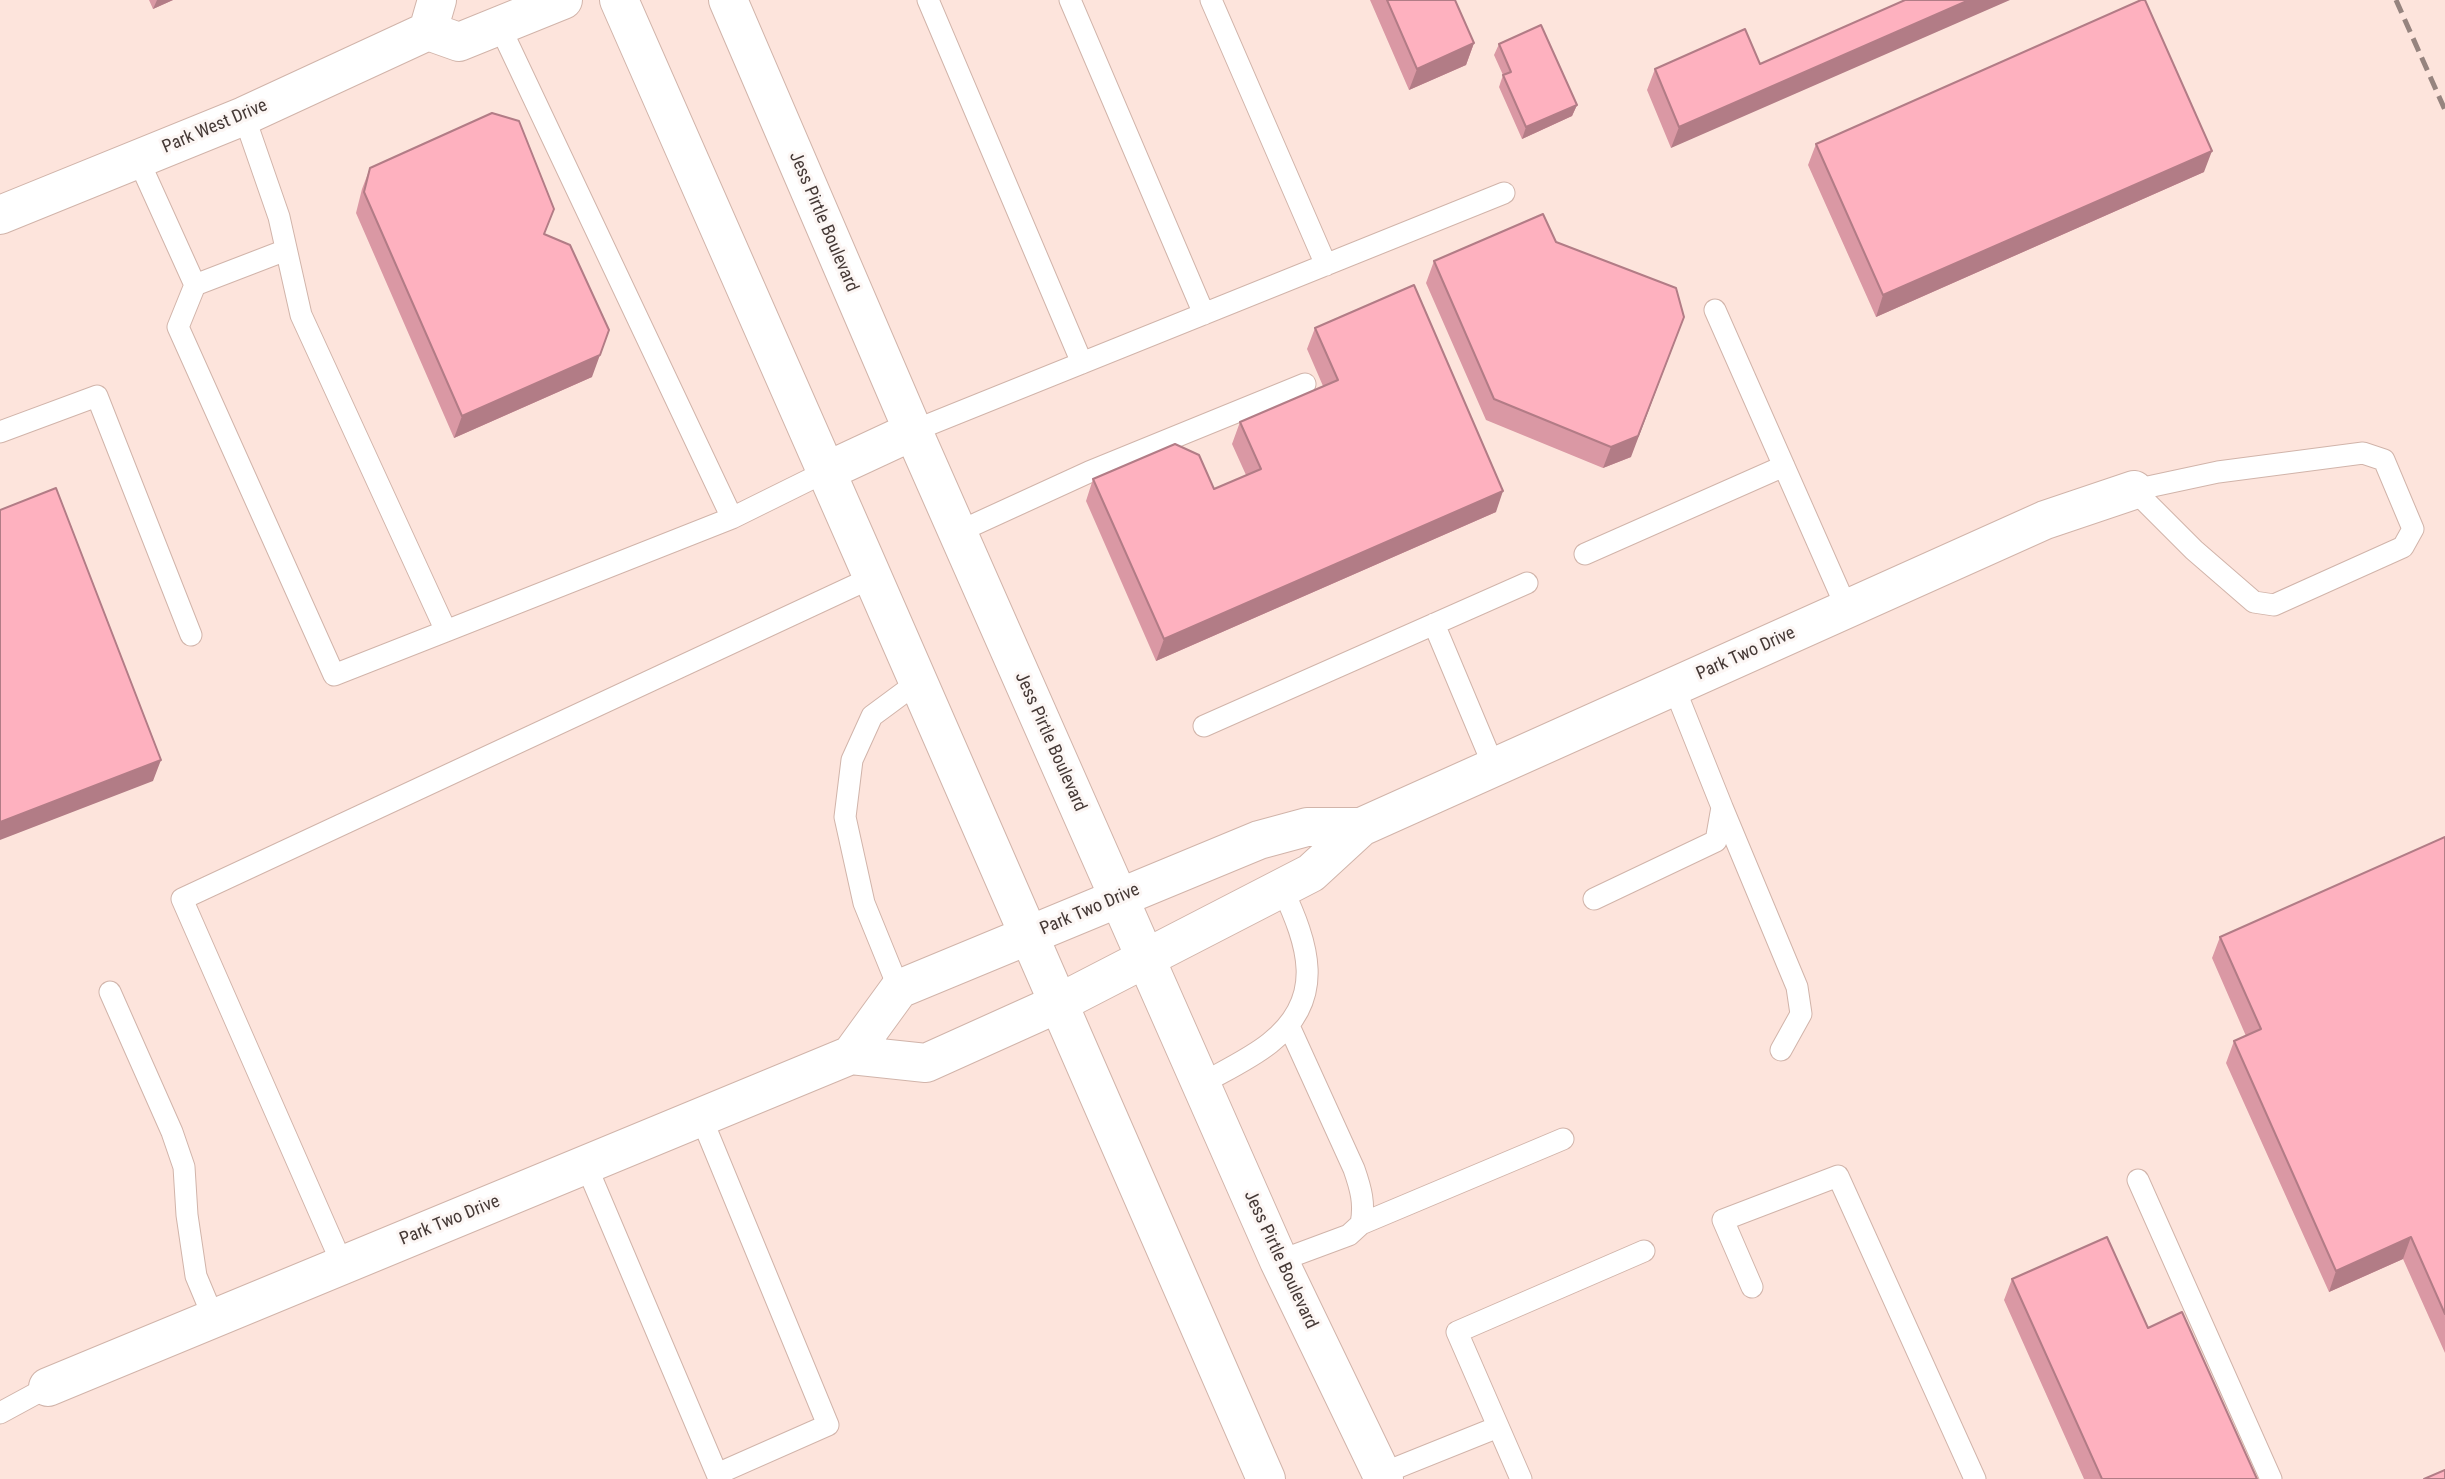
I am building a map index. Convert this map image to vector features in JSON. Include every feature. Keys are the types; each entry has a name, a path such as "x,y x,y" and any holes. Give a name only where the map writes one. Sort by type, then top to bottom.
{"street":[{"name":"Park West Drive","path":"0,215 244,116 432,15 459,42 563,0"},
{"path":"619,0 1266,1479"},
{"name":"Jess Pirtle Boulevard","path":"728,0 913,431 1279,1261 1379,1477"},
{"path":"827,471 913,431"},
{"name":"Park Two Drive","path":"48,1387 851,1055 926,1063 1058,1004 1311,873 1362,827 2046,520 2134,490"},
{"name":"Park Two Drive","path":"900,989 1259,840 1307,827 1362,827"},
{"path":"851,1055 900,989"}],"lane":[{"path":"928,0 1082,363"},
{"path":"1070,0 1204,314"},
{"path":"1211,0 1326,265"},
{"path":"500,27 732,518"},
{"path":"244,116 279,217 301,316 446,631"},
{"path":"138,159 195,285 178,327 334,675 732,518 827,471"},
{"path":"913,431 1504,193"},
{"path":"195,285 286,250"},
{"path":"1715,310 1847,609"},
{"path":"958,532 1089,472 1306,384"},
{"path":"0,432 97,396 191,635"},
{"path":"2363,453 2384,460 2413,529 2403,547 2274,605 2254,601 2194,550 2134,490 2218,472 2363,453"},
{"path":"1585,554 1784,466"},
{"path":"343,1266 182,899 873,577"},
{"path":"1204,726 1527,583"},
{"path":"1434,624 1494,768"},
{"path":"900,989 864,903 845,817 852,760 872,716 918,682"},
{"path":"1674,687 1797,987 1801,1014 1781,1050"},
{"path":"1594,900 1716,841 1722,807"},
{"path":"1201,1084 1269,1044 1289,1026 1301,1006 1308,979 1307,954 1298,923 1282,888"},
{"path":"110,992 172,1132 184,1167 187,1215 196,1276 214,1319"},
{"path":"1289,1026 1354,1169 1363,1199 1361,1224"},
{"path":"586,1165 717,1474 828,1425 701,1117"},
{"path":"1279,1261 1349,1235 1361,1224 1563,1139"},
{"path":"1752,1287 1723,1220 1838,1176 1975,1479"},
{"path":"2138,1180 2271,1479"},
{"path":"1521,1479 1457,1332 1644,1251"},
{"path":"0,1413 48,1387"},
{"path":"1379,1477 1498,1427"}],"building":[{"path":"1387,0 1455,0 1474,43 1417,69"},
{"path":"1905,0 1969,0 1679,127 1655,69 1745,29 1760,64"},
{"path":"2145,0 2212,151 1883,295 1816,144"},
{"path":"1541,25 1577,105 1526,127 1503,75 1511,72 1499,44"},
{"path":"492,113 519,121 554,209 544,234 570,245 609,330 600,355 462,416 364,192 370,168"},
{"path":"1543,214 1556,242 1676,288 1684,317 1638,436 1611,447 1494,399 1434,261"},
{"path":"1414,285 1503,491 1164,639 1093,479 1175,444 1199,455 1214,489 1261,469 1240,422 1338,380 1315,328"},
{"path":"56,488 161,760 0,822 0,510"},
{"path":"2445,837 2445,1314 2411,1237 2336,1271 2234,1041 2261,1029 2220,937"},
{"path":"2107,1237 2148,1328 2182,1312 2257,1479 2102,1479 2012,1279"},
{"path":"2445,1470 2445,1479 2424,1479"}],"railway":[{"path":"2396,0 2445,110"}]}
